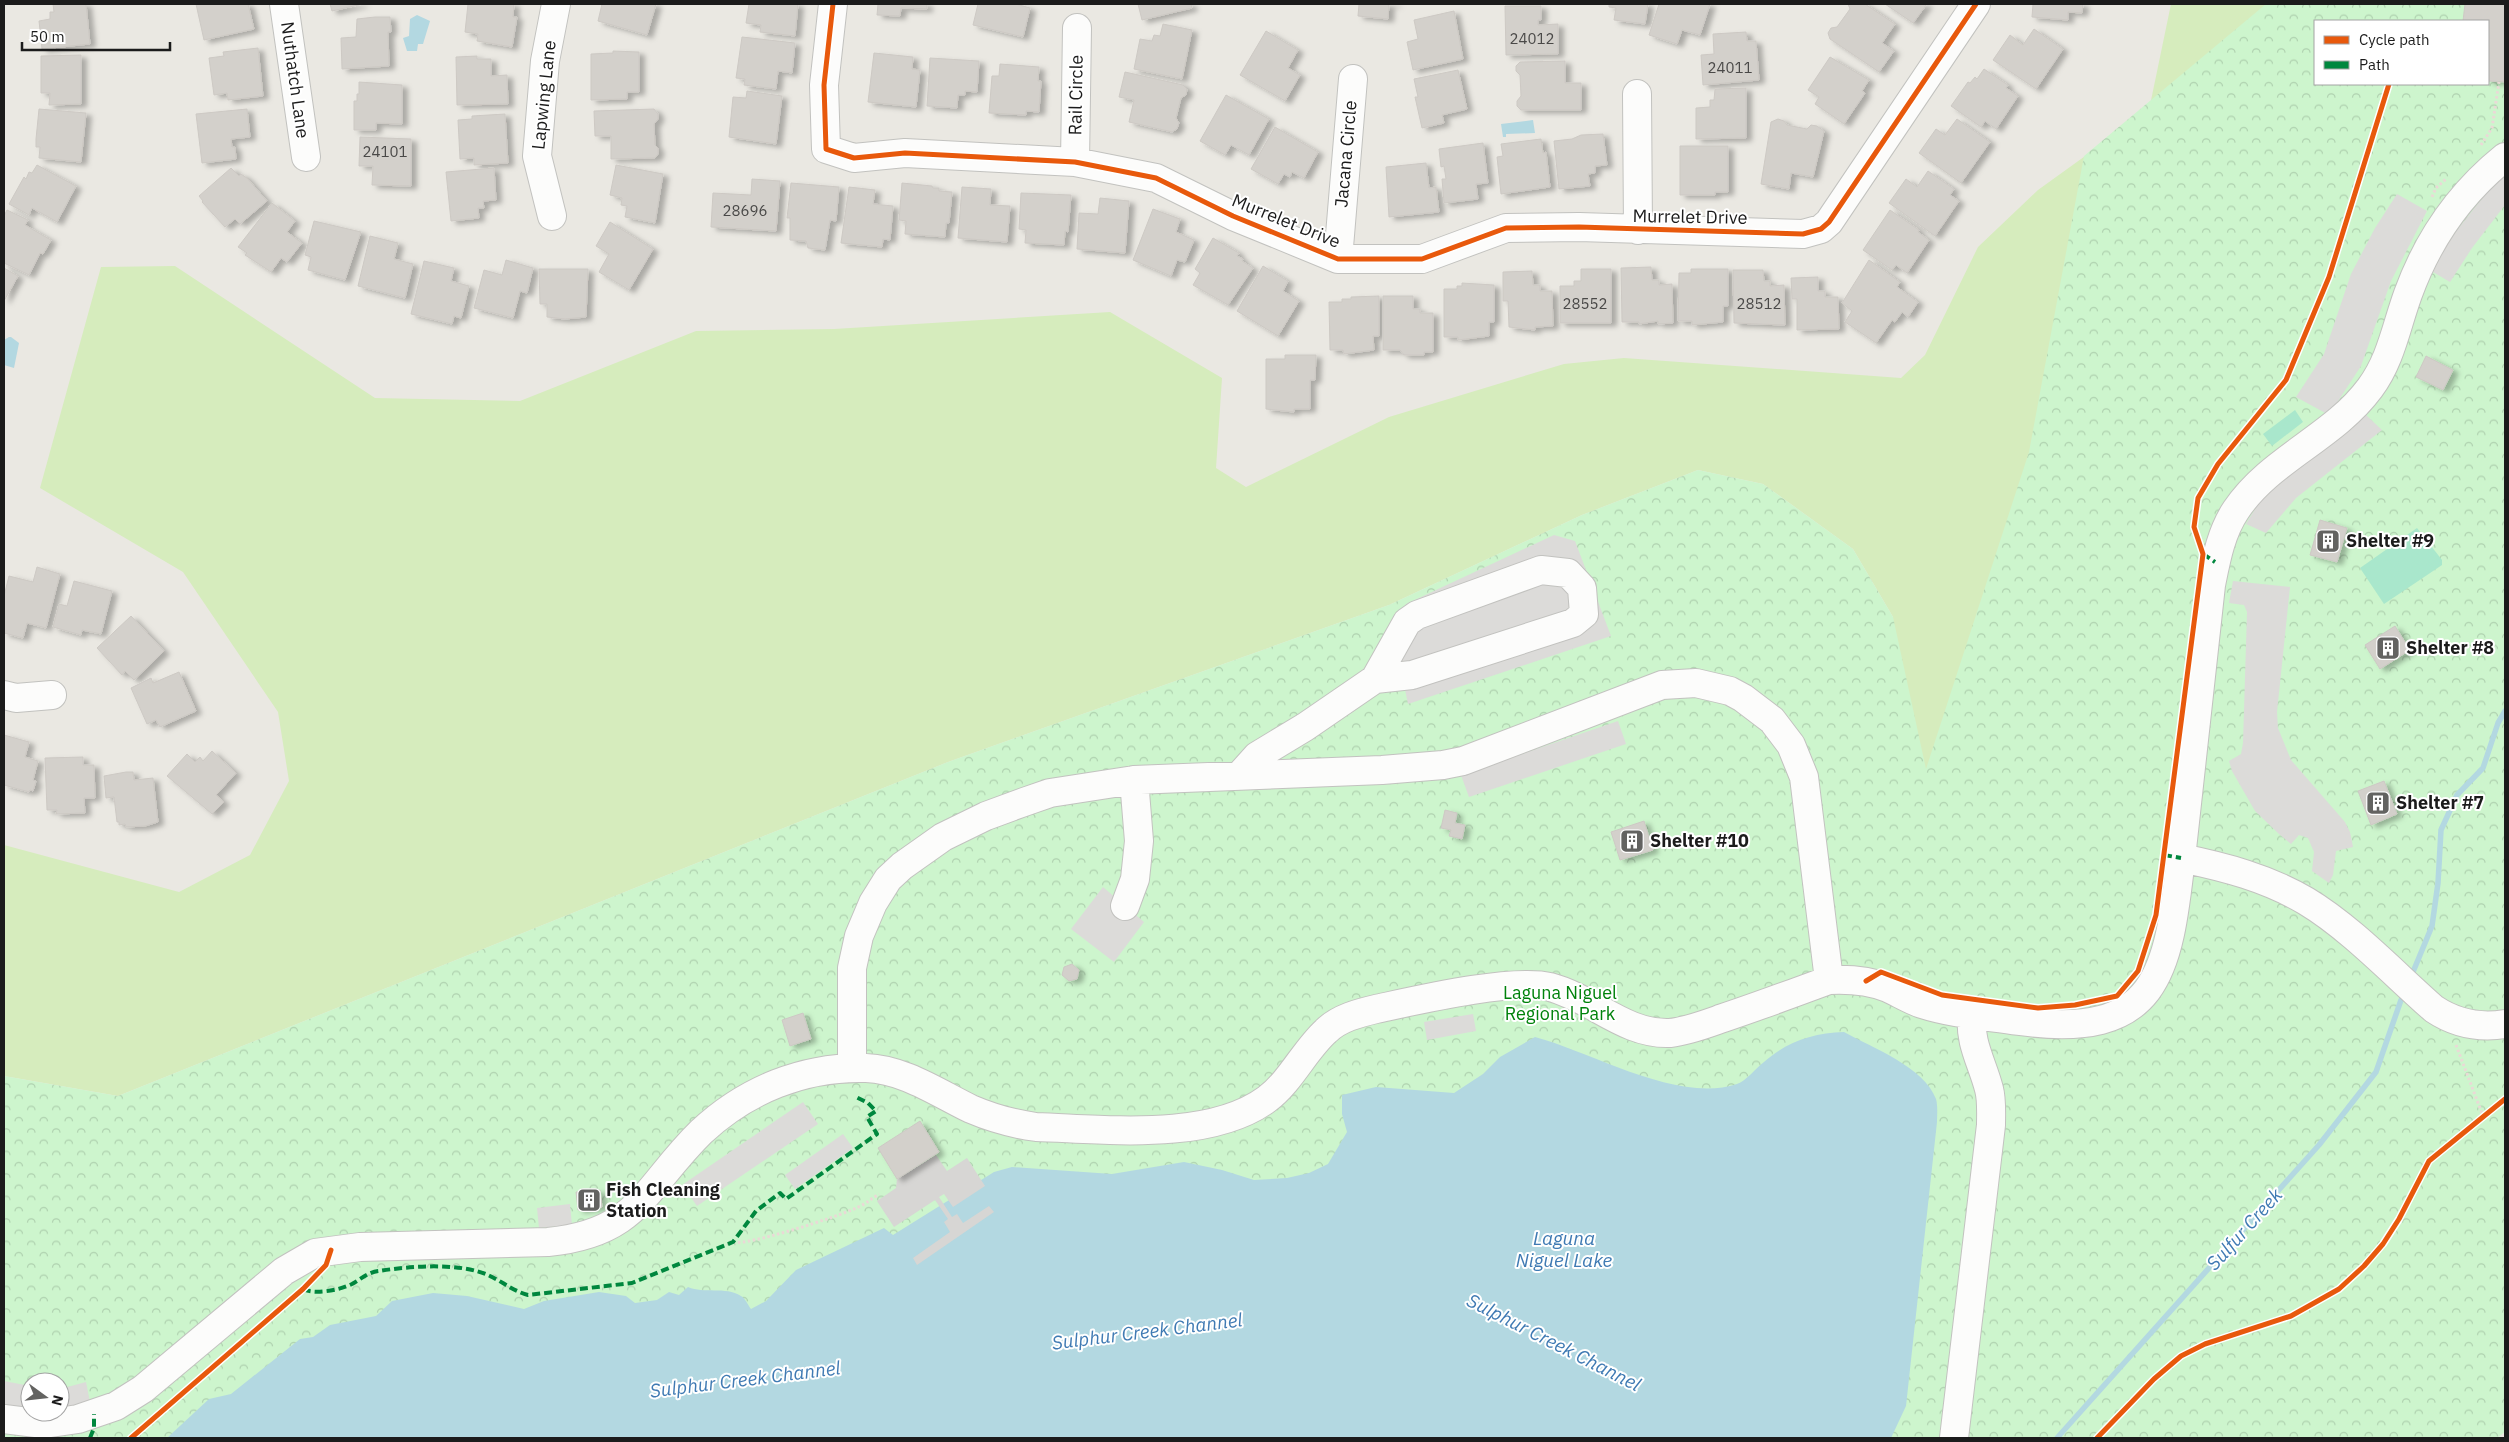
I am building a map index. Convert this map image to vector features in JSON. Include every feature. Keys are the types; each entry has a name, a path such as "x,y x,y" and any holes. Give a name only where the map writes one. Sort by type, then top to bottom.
{"street":[{"name":"Nuthatch Lane","path":"284,4 306,157"},
{"name":"Lapwing Lane","path":"552,216 537,156 545,61 556,4"},
{"name":"Murrelet Drive","path":"833,4 824,85 826,149 854,158 905,153 1075,162 1156,178 1233,216 1338,259 1422,259 1506,228 1579,227 1803,234 1821,229 1830,222 1976,4"},
{"name":"Rail Circle","path":"1075,162 1077,28"},
{"name":"Jacana Circle","path":"1338,259 1352,80"},
{"path":"1638,94 1638,230"},
{"path":"4,1419 44,1424 78,1419 105,1410 129,1398 284,1271 315,1253 360,1247 548,1242 578,1238 607,1228 641,1203 701,1133 742,1099 765,1088 804,1074 852,1068 868,1068 896,1073 972,1109 1019,1125 1052,1128 1176,1127 1229,1118 1256,1106 1281,1086 1326,1030 1347,1018 1376,1009 1476,990 1512,986 1539,986 1562,991 1630,1025 1655,1032 1670,1033 1700,1026 1829,980 1853,979 1866,981 1886,987 1920,1004 2039,1024 2073,1025 2100,1020 2129,1008 2149,987 2164,959 2173,926 2211,586 2227,526 2235,511 2258,485 2274,470 2345,417 2369,390 2384,365 2414,278 2438,229 2463,197 2505,157"},
{"path":"1240,775 1257,756 1305,727 1375,679 1406,622 1417,615 1541,570 1568,573 1582,588 1584,614 1573,623 1412,675 1375,679"},
{"path":"852,1068 854,953 869,911 888,880 916,854 943,837 986,816 1050,793 1134,780 1382,770 1463,761 1662,685 1696,683 1730,691 1743,698 1772,720 1784,732 1798,759 1806,790 1829,980"},
{"path":"4,695 16,698 52,695"},
{"path":"1125,906 1135,879 1138,842 1134,780"},
{"path":"2181,858 2225,867 2256,877 2308,902 2341,926 2434,1009 2461,1022 2483,1025 2505,1024"},
{"path":"1954,1438 1991,1141 1990,1092 1973,1046 1972,1014"}],"path":[{"path":"2477,150 2492,128 2499,82"},
{"path":"2431,206 2436,188 2450,175"},
{"path":"2461,1022 2456,1045 2483,1116"},
{"path":"2476,1122 2490,1110"},
{"path":"733,1242 746,1243 825,1219 855,1208 879,1194"}],"green space":[{"path":"2171,4 2399,4 2314,20 2315,85 1897,922 1893,617 1853,549 1763,484 1698,470 1582,515 1389,605 948,762 118,1096 4,1076 4,845 179,892 250,855 289,781 278,712 183,572 40,488 101,267 175,266 375,398 520,401 696,331 834,329 1110,312 1222,378 1216,468 1246,487 1389,417 1564,364 1624,358 1901,378 1925,355 1978,247 2038,190 2149,110"},
{"name":"Laguna Niguel Regional Park","path":"2266,4 2505,4 2505,1432 2497,1438 4,1438 4,1076 118,1096 948,762 1389,605 1582,515 1698,470 1763,484 1853,549 1893,617 1926,769 2029,452 2084,156"},
{"path":"2295,410 2303,422 2272,446 2263,434"},
{"path":"2417,528 2442,560 2442,565 2384,604 2360,568"}],"shaded area":[{"path":"2505,174 2505,205 2472,248 2450,282 2433,272 2446,244 2496,181"},
{"path":"2397,194 2427,211 2391,281 2361,366 2329,415 2296,397 2324,354 2351,274 2375,228"},
{"path":"2365,414 2382,430 2296,498 2266,533 2246,524 2260,501 2292,472"},
{"path":"1554,535 1575,541 1611,636 1408,704 1392,627 1406,604"},
{"path":"2233,581 2290,587 2277,712 2278,728 2291,760 2345,822 2350,832 2353,847 2336,851 2333,875 2329,883 2312,871 2314,852 2308,838 2299,835 2291,844 2279,834 2255,811 2232,771 2229,761 2241,754 2243,743 2247,612 2244,605 2229,603"},
{"path":"1618,721 1626,744 1469,797 1461,775"},
{"path":"1103,887 1144,922 1114,962 1071,929"},
{"path":"1473,1014 1476,1031 1427,1040 1424,1022"},
{"path":"803,1102 818,1124 697,1206 682,1185"},
{"path":"843,1134 853,1148 795,1189 785,1175"},
{"path":"570,1204 572,1225 539,1228 537,1208"},
{"path":"4,1381 20,1384 20,1408 4,1406"},
{"path":"86,1382 90,1402 70,1406 70,1386"}],"water":[{"path":"417,15 430,21 423,44 418,44 417,51 407,51 403,38 409,36 410,19"},
{"path":"1533,120 1535,133 1506,134 1506,137 1503,137 1501,124"},
{"path":"9,337 19,343 14,368 4,365 4,340"},
{"name":"Laguna Niguel Lake","path":"1844,1032 1883,1052 1921,1077 1930,1088 1937,1105 1937,1122 1906,1406 1891,1438 167,1438 209,1399 231,1394 300,1339 313,1337 330,1325 376,1316 392,1301 433,1293 467,1296 524,1309 544,1301 599,1292 626,1296 635,1303 657,1300 669,1292 679,1295 688,1287 735,1293 744,1298 751,1309 766,1301 796,1270 884,1228 893,1235 994,1172 1012,1167 1112,1174 1184,1162 1222,1170 1254,1180 1287,1178 1309,1173 1328,1164 1347,1132 1342,1114 1342,1095 1376,1087 1454,1093 1483,1074 1500,1057 1535,1037 1662,1082 1689,1087 1714,1088 1737,1084 1772,1055 1791,1044 1822,1034"}],"pier":[{"path":"936,1155 947,1171 967,1158 985,1186 953,1207 944,1194 939,1197 952,1217 957,1214 963,1223 989,1206 994,1212 917,1265 913,1258 950,1232 944,1222 948,1219 935,1200 894,1227 877,1201 896,1188 897,1179"}],"building":[{"path":"53,4 86,4 90,44 42,49 39,21 50,19 50,12 54,12"},
{"path":"196,4 248,4 254,29 204,40"},
{"path":"330,4 363,4 332,11"},
{"path":"468,4 514,4 513,17 517,17 512,47 477,41 478,34 465,32"},
{"path":"602,4 656,4 647,35 598,21"},
{"path":"749,4 798,4 795,36 760,32 761,25 746,23"},
{"path":"878,4 927,4 927,9 901,8 900,16 877,15"},
{"path":"978,4 1016,4 1030,8 1023,37 973,25"},
{"path":"1138,4 1191,4 1192,8 1142,20"},
{"path":"1359,4 1389,4 1388,19 1358,16"},
{"path":"1609,4 1648,4 1645,24 1614,20 1616,8 1609,7"},
{"path":"1659,4 1710,4 1700,35 1682,30 1677,44 1649,35"},
{"path":"1848,4 1865,4 1895,24 1882,43 1894,51 1879,72 1830,39 1828,33 1831,28 1837,27 1850,9"},
{"path":"1885,4 1927,4 1913,23"},
{"path":"2033,4 2083,4 2082,13 2068,12 2068,20 2032,17"},
{"path":"2465,4 2505,4 2505,82 2489,81 2489,20 2463,20"},
{"path":"1505,6 1541,6 1541,20 1538,20 1538,25 1558,24 1558,54 1506,55"},
{"path":"1454,11 1463,59 1413,70 1407,42 1418,39 1414,20"},
{"path":"390,17 391,32 388,32 389,66 342,69 341,38 356,37 357,19"},
{"path":"1163,24 1192,30 1182,79 1134,69 1140,39 1152,41 1154,35 1160,36"},
{"path":"2034,29 2063,49 2036,89 1993,60 2010,35 2023,45"},
{"path":"1266,31 1298,50 1288,68 1300,75 1285,101 1240,75"},
{"path":"1746,32 1747,41 1756,41 1759,80 1703,85 1701,55 1714,54 1713,34"},
{"path":"742,37 795,43 792,73 778,71 776,89 744,85 745,79 736,78"},
{"path":"258,48 263,96 228,100 227,93 214,95 209,58 224,56 223,52"},
{"path":"613,51 639,52 639,92 627,92 627,99 591,100 591,54 613,53"},
{"path":"874,53 913,57 912,69 920,70 916,107 868,102"},
{"path":"81,55 81,104 49,105 50,93 41,93 41,56"},
{"path":"477,56 477,59 491,59 491,76 507,75 508,104 457,105 456,57"},
{"path":"1830,57 1869,80 1862,91 1865,93 1844,124 1815,104 1819,97 1808,90"},
{"path":"930,58 979,61 977,92 965,91 965,95 958,95 957,108 927,106"},
{"path":"1565,61 1565,83 1581,83 1581,110 1521,110 1517,106 1517,101 1521,96 1520,75 1516,71 1516,66 1520,62"},
{"path":"1000,64 1039,67 1038,81 1041,81 1039,112 1026,111 1026,115 989,113 992,76 999,76"},
{"path":"1984,69 2008,85 2006,88 2018,96 1996,129 1985,121 1981,127 1951,106 1968,82 1970,83 1975,77 1977,79"},
{"path":"1458,70 1467,109 1442,115 1444,123 1422,128 1415,97 1418,97 1414,79"},
{"path":"1125,72 1183,85 1187,89 1186,95 1181,98 1176,118 1179,123 1177,129 1172,132 1129,122 1134,100 1119,97"},
{"path":"359,82 402,85 402,124 376,123 376,130 354,130 354,101 357,101 357,94 359,94"},
{"path":"1746,88 1746,138 1696,139 1696,108 1710,107 1710,100 1714,100 1715,89"},
{"path":"747,91 782,96 776,144 729,137 733,97 746,98"},
{"path":"1226,95 1269,119 1249,155 1231,145 1225,155 1200,141"},
{"path":"39,109 86,113 81,162 39,158 40,147 36,147 36,139"},
{"path":"247,109 250,137 231,139 232,147 235,147 236,159 202,163 196,114"},
{"path":"654,109 658,114 658,119 654,124 655,145 658,148 658,154 655,158 611,159 611,136 595,136 594,111"},
{"path":"505,114 508,163 474,165 474,158 460,159 458,120 472,119 472,116"},
{"path":"1778,119 1784,121 1787,125 1807,129 1811,125 1817,126 1824,131 1813,177 1791,173 1789,189 1761,184 1771,122"},
{"path":"1957,119 1990,142 1961,183 1919,153 1936,129 1945,135"},
{"path":"1275,127 1318,152 1304,178 1292,172 1290,177 1284,174 1278,184 1251,169"},
{"path":"1603,134 1607,165 1595,166 1595,173 1588,174 1590,186 1559,189 1554,141 1572,139 1581,135"},
{"path":"360,137 411,139 411,186 372,185 373,166 359,166"},
{"path":"1541,139 1543,153 1546,152 1550,187 1501,194 1497,157 1503,156 1501,144"},
{"path":"1483,143 1488,183 1476,184 1478,199 1444,203 1442,179 1446,179 1444,166 1441,167 1439,149"},
{"path":"1680,146 1728,146 1728,192 1715,192 1715,195 1680,195"},
{"path":"1426,163 1429,188 1436,187 1439,212 1389,217 1386,167"},
{"path":"37,165 76,186 57,222 32,208 29,215 9,204 24,177 26,179 29,172 32,173"},
{"path":"616,165 663,174 655,223 625,217 627,206 621,205 622,198 610,195"},
{"path":"231,168 239,176 241,174 247,178 267,201 240,224 235,219 225,227 202,202 199,196"},
{"path":"494,168 496,200 483,201 484,208 478,208 479,218 451,221 446,172"},
{"path":"1928,171 1954,189 1950,195 1959,201 1935,236 1889,203 1906,179 1917,187"},
{"path":"752,179 780,181 776,231 711,227 713,193 751,195"},
{"path":"791,183 839,187 836,221 830,220 825,250 808,248 806,241 790,240 790,218 787,218"},
{"path":"902,183 932,186 933,188 939,188 939,191 952,192 949,223 946,223 945,237 905,234 906,221 899,220"},
{"path":"849,187 875,190 873,204 893,206 890,240 883,239 882,247 841,243"},
{"path":"962,187 991,189 990,205 1010,206 1007,242 958,238"},
{"path":"1021,193 1071,195 1068,232 1065,231 1064,245 1025,243 1026,230 1019,229"},
{"path":"1100,198 1129,201 1125,253 1077,249 1079,213 1098,214"},
{"path":"272,203 295,221 287,232 302,243 287,262 281,258 271,272 245,255 247,253 238,247"},
{"path":"1153,209 1180,219 1176,232 1194,240 1185,262 1177,260 1171,276 1133,260"},
{"path":"7,210 28,220 25,225 51,240 43,254 40,253 29,275 4,263 4,216"},
{"path":"1890,210 1919,230 1918,232 1929,240 1907,273 1896,265 1892,270 1863,250"},
{"path":"314,221 361,232 345,280 308,270 311,257 305,255"},
{"path":"610,222 653,249 629,290 599,272 609,254 596,246"},
{"path":"370,236 398,243 394,259 413,264 405,298 358,286"},
{"path":"1213,238 1239,253 1237,256 1253,268 1228,305 1193,285 1200,273 1195,269"},
{"path":"506,260 533,268 527,293 520,291 513,318 474,308 484,270 502,275"},
{"path":"1869,260 1900,282 1897,287 1918,302 1908,317 1902,312 1895,322 1892,320 1876,343 1845,322 1852,311 1842,303"},
{"path":"424,261 454,268 451,281 469,286 461,318 454,316 452,324 411,314"},
{"path":"1263,266 1288,281 1283,291 1299,301 1278,336 1237,311"},
{"path":"1651,267 1652,280 1659,280 1659,285 1672,284 1673,323 1658,324 1658,321 1639,324 1639,322 1622,322 1621,268"},
{"path":"4,268 18,276 4,301"},
{"path":"539,269 588,269 586,317 565,319 547,317 547,304 540,304"},
{"path":"1581,269 1611,269 1611,323 1560,323 1560,286 1574,286 1574,281 1581,281"},
{"path":"1691,269 1728,269 1728,306 1723,306 1723,322 1692,325 1692,321 1678,321 1679,273 1691,273"},
{"path":"1733,270 1763,270 1764,281 1770,281 1770,286 1784,285 1785,325 1734,323"},
{"path":"1532,271 1533,285 1540,285 1540,291 1552,291 1553,326 1535,327 1535,330 1509,327 1508,301 1503,301 1503,272"},
{"path":"1818,277 1818,291 1825,291 1825,297 1838,297 1839,329 1797,330 1797,299 1792,299 1791,278"},
{"path":"1462,283 1494,285 1494,322 1489,322 1489,336 1458,340 1458,337 1444,337 1444,289 1457,289 1457,286 1462,286"},
{"path":"1379,296 1379,336 1373,336 1374,350 1344,354 1343,350 1330,350 1329,302 1342,302 1342,299 1351,299 1351,297"},
{"path":"1383,296 1413,296 1413,309 1420,309 1420,313 1433,313 1433,352 1424,352 1424,355 1404,355 1400,350 1383,350"},
{"path":"1285,355 1316,355 1315,380 1310,380 1310,409 1294,409 1294,412 1266,409 1266,359 1285,359"},
{"path":"2426,356 2453,370 2443,390 2416,377"},
{"name":"Shelter #9","path":"2320,520 2347,528 2337,562 2310,555"},
{"path":"37,567 60,574 46,628 27,623 23,638 4,633 4,596 9,576 33,582"},
{"path":"74,581 112,591 101,634 82,630 81,635 53,627 59,604 67,606"},
{"path":"131,616 164,651 134,680 125,671 122,675 97,648"},
{"name":"Shelter #8","path":"2395,626 2410,650 2380,669 2365,645"},
{"path":"179,672 196,711 160,727 156,720 147,724 131,688 151,678 153,683"},
{"path":"4,735 29,742 25,757 38,761 33,780 36,781 33,791 30,790 29,792 4,785"},
{"path":"212,751 236,773 216,795 224,802 212,814 167,776 187,754 195,762 200,757 203,761"},
{"path":"83,757 83,765 94,765 95,798 84,798 85,813 56,814 57,810 47,810 45,758"},
{"path":"133,772 134,780 153,778 158,822 145,826 126,827 125,824 119,825 119,822 117,822 114,797 106,798 104,776"},
{"name":"Shelter #7","path":"2384,781 2397,814 2371,825 2358,791"},
{"path":"1445,810 1457,813 1455,823 1465,825 1462,839 1449,836 1451,830 1441,828"},
{"name":"Shelter #10","path":"1644,821 1653,850 1620,860 1611,832"},
{"path":"1072,964 1079,970 1077,979 1069,981 1062,975 1064,967"},
{"path":"803,1013 811,1039 790,1046 782,1020"},
{"path":"920,1121 939,1152 897,1179 878,1148"},
{"name":"Fish Cleaning Station","path":"600,1190 602,1207 578,1210 576,1192"}],"waterway":[{"name":"Sulfur Creek","path":"2413,972 2432,926 2438,883 2441,830 2457,795 2483,768 2498,723 2505,711"},
{"name":"Sulfur Creek","path":"2057,1438 2319,1145 2376,1072 2401,1000"}],"marked path":[{"path":"2203,554 2215,562"},
{"path":"2164,855 2181,858"},
{"path":"303,1289 314,1292 334,1290 352,1284 375,1272 436,1266 478,1272 495,1278 528,1295 632,1283 733,1242 756,1211 780,1193 786,1199 877,1134 867,1117 876,1111 868,1103 856,1097"},
{"path":"90,1438 94,1428 94,1414"}],"cycle path":[{"path":"833,4 824,85 826,149 854,158 905,153 1075,162 1156,178 1233,216 1338,259 1422,259 1506,228 1579,227 1803,234 1821,229 1829,222 1976,4"},
{"path":"1866,981 1881,972 1942,995 2038,1008 2075,1005 2117,996 2138,971 2156,915 2203,554 2194,527 2198,498 2218,464 2286,380 2329,277 2389,85"},
{"path":"2097,1438 2154,1379 2181,1356 2205,1344 2291,1316 2339,1289 2364,1266 2383,1244 2399,1219 2429,1161 2505,1099"},
{"path":"131,1438 303,1289 326,1265 331,1250"}],"place":[{"name":"Shelter #9","path":"2328,541"},
{"name":"Shelter #8","path":"2388,648"},
{"name":"Shelter #7","path":"2378,803"},
{"name":"Shelter #10","path":"1632,841"},
{"name":"Fish Cleaning Station","path":"589,1200"}],"water label":[{"name":"Sulphur Creek Channel","path":"1147,1331"},
{"name":"Sulphur Creek Channel","path":"1554,1342"},
{"name":"Sulphur Creek Channel","path":"745,1379"}]}
